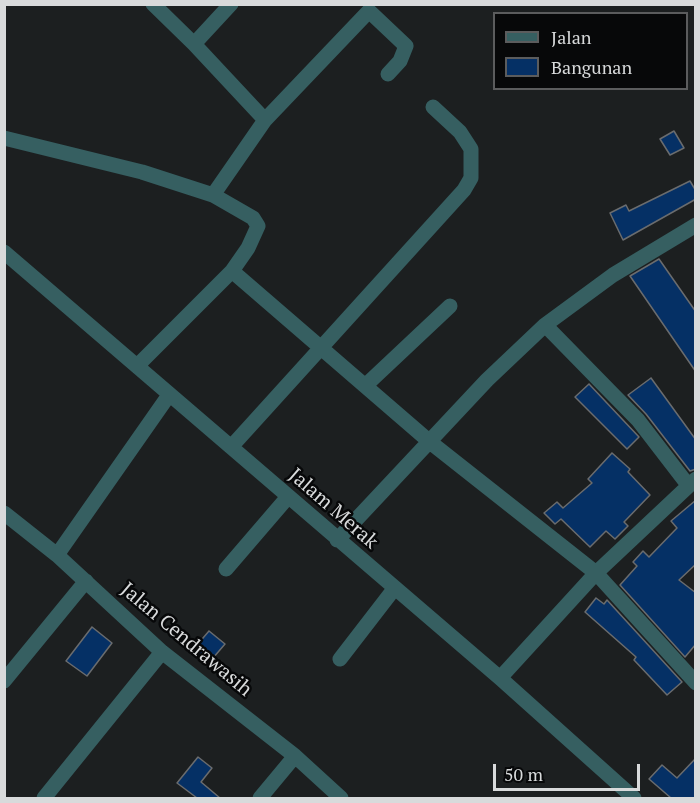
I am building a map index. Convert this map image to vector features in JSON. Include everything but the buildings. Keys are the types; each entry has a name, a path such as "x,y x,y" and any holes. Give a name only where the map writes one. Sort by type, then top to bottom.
{"street":[{"path":"153,4 265,120"},
{"path":"194,44 231,4"},
{"path":"213,195 265,120 369,7 405,46 400,61 388,74"},
{"path":"231,447 465,190 471,178 471,149 460,132 433,107"},
{"path":"4,138 142,172 213,195 253,218 258,226 248,248 232,271 138,364"},
{"path":"337,540 487,380 545,325 613,275 696,225"},
{"name":"Jalam Merak","path":"4,252 138,364 169,395 287,498 500,678 633,798"},
{"path":"232,271 430,442 596,573 696,683"},
{"path":"366,385 450,306"},
{"path":"500,678 596,573 692,482 638,420 545,325"},
{"path":"57,555 169,395"},
{"path":"226,569 287,498"},
{"name":"Jalan Cendrawasih","path":"4,513 57,555 162,652 295,756 341,798"},
{"path":"4,681 86,581"},
{"path":"340,659 394,589"},
{"path":"44,798 162,652"},
{"path":"260,798 295,756"}]}
